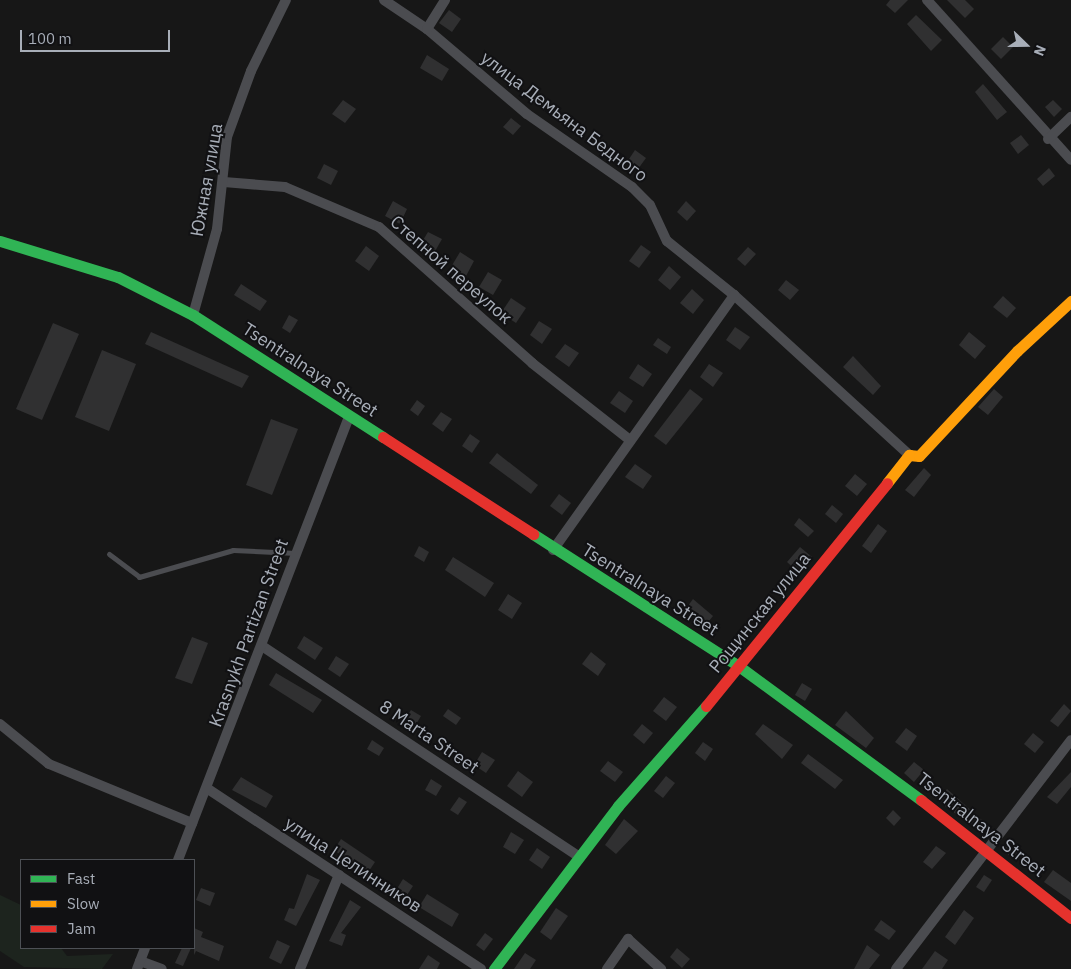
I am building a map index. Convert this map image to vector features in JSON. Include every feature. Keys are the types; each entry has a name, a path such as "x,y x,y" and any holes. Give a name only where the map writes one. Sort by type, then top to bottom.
{"street":[{"name":"Южная улица","path":"193,315 217,229 224,182 227,137 251,71 286,0"},
{"name":"улица Демьяна Бедного","path":"384,0 427,29 527,114 632,187 650,205 667,241 734,295 909,455"},
{"path":"427,29 445,0"},
{"path":"927,0 1048,139 1071,160"},
{"path":"1048,139 1071,116"},
{"name":"Степной переулок","path":"224,182 286,187 379,227 532,364 630,440"},
{"name":"Tsentralnaya Street","path":"0,241 118,277 193,315 552,550 740,667 986,847 1071,918"},
{"path":"552,550 734,295"},
{"name":"Рощинская улица","path":"494,969 578,856 740,667 909,455 919,456 1017,351 1071,301"},
{"name":"Krasnykh Partizan Street","path":"178,859 208,789 349,416"},
{"name":"8 Marta Street","path":"262,646 578,856"},
{"path":"0,724 49,764 192,823"},
{"path":"896,969 986,847 1071,740"},
{"name":"улица Целинников","path":"208,789 480,969"},
{"path":"300,969 339,875"},
{"path":"607,969 628,939 661,969"},
{"path":"145,949 139,965 162,969"}],"lane":[{"path":"108,554 138,577 233,550 296,553"}],"shaded area":[{"path":"0,895 20,905 20,949 62,949 67,956 113,954 102,969 24,967 0,951"}],"building":[{"path":"890,0 908,0 895,13 886,5"},
{"path":"947,0 965,0 974,9 965,18"},
{"path":"449,10 461,19 452,32 439,23"},
{"path":"916,15 942,40 931,51 907,24"},
{"path":"1003,37 1013,47 1001,59 991,49"},
{"path":"427,55 449,69 442,81 420,68"},
{"path":"983,84 1007,112 997,120 975,92"},
{"path":"343,100 356,109 345,123 332,114"},
{"path":"1053,100 1062,109 1054,117 1045,107"},
{"path":"511,118 521,126 513,135 503,127"},
{"path":"1021,135 1029,145 1018,154 1010,143"},
{"path":"635,150 646,158 638,169 627,162"},
{"path":"324,164 338,171 331,185 317,178"},
{"path":"1049,168 1055,176 1043,186 1037,179"},
{"path":"393,201 407,209 400,224 385,216"},
{"path":"686,201 696,211 687,221 677,212"},
{"path":"428,232 442,239 434,253 420,245"},
{"path":"641,245 651,252 639,268 629,261"},
{"path":"366,246 379,256 369,271 355,261"},
{"path":"748,247 756,254 745,266 737,259"},
{"path":"460,252 474,261 466,276 451,267"},
{"path":"669,266 681,277 670,290 658,280"},
{"path":"488,272 502,280 493,295 479,287"},
{"path":"786,280 799,290 790,300 778,290"},
{"path":"241,284 267,301 260,311 234,295"},
{"path":"692,289 704,300 693,314 680,303"},
{"path":"1003,296 1016,308 1007,318 993,307"},
{"path":"511,298 526,308 516,323 501,313"},
{"path":"289,315 298,320 290,333 282,328"},
{"path":"539,321 552,329 542,344 530,335"},
{"path":"53,323 79,334 42,420 16,409"},
{"path":"735,327 750,337 740,350 726,340"},
{"path":"151,332 249,376 242,388 145,344"},
{"path":"969,332 986,346 975,359 959,345"},
{"path":"658,338 671,347 667,354 653,345"},
{"path":"565,344 579,353 569,367 555,357"},
{"path":"102,350 136,364 109,431 75,417"},
{"path":"853,356 881,386 873,395 843,367"},
{"path":"638,364 652,374 643,387 629,378"},
{"path":"709,364 723,373 713,387 700,377"},
{"path":"690,389 703,399 666,445 654,436"},
{"path":"994,389 1003,397 988,415 978,407"},
{"path":"619,391 633,401 625,413 610,403"},
{"path":"417,400 425,406 418,416 410,410"},
{"path":"441,412 452,419 443,432 432,424"},
{"path":"271,419 298,429 272,495 246,485"},
{"path":"470,434 480,441 472,453 462,446"},
{"path":"497,453 538,485 531,494 489,463"},
{"path":"635,464 652,476 643,489 625,477"},
{"path":"924,468 931,475 914,497 905,490"},
{"path":"855,474 867,484 857,496 845,486"},
{"path":"559,494 571,503 562,515 550,506"},
{"path":"832,505 843,514 836,523 825,514"},
{"path":"799,518 814,531 808,537 794,525"},
{"path":"878,524 887,531 871,553 862,546"},
{"path":"419,546 429,552 424,562 414,556"},
{"path":"800,547 812,557 799,573 787,562"},
{"path":"453,557 494,583 485,597 445,570"},
{"path":"508,594 522,603 512,619 498,610"},
{"path":"693,599 713,616 704,627 685,610"},
{"path":"304,636 323,648 315,660 297,648"},
{"path":"192,637 208,643 192,684 175,678"},
{"path":"591,652 606,664 598,676 582,664"},
{"path":"336,656 349,664 340,677 328,669"},
{"path":"276,673 322,700 313,713 269,685"},
{"path":"802,683 812,689 805,701 795,695"},
{"path":"664,697 677,707 666,721 653,711"},
{"path":"1064,704 1071,711 1058,727 1050,721"},
{"path":"448,709 461,718 456,725 443,716"},
{"path":"411,710 421,716 415,726 405,719"},
{"path":"846,711 874,738 866,748 835,725"},
{"path":"642,724 653,733 644,744 633,735"},
{"path":"763,724 793,745 782,759 755,734"},
{"path":"906,728 917,736 907,751 895,742"},
{"path":"1033,733 1044,742 1035,753 1024,744"},
{"path":"372,740 384,748 379,756 367,749"},
{"path":"703,742 713,749 705,761 695,753"},
{"path":"482,752 495,760 486,773 474,765"},
{"path":"808,754 843,780 835,789 801,763"},
{"path":"608,761 623,772 615,782 600,771"},
{"path":"914,762 924,770 914,782 904,773"},
{"path":"518,771 533,782 522,797 507,786"},
{"path":"1071,772 1071,787 1057,804 1047,797"},
{"path":"666,776 675,783 663,798 654,791"},
{"path":"241,777 273,796 266,808 232,790"},
{"path":"431,779 442,786 436,796 425,790"},
{"path":"947,789 984,822 978,830 938,801"},
{"path":"459,797 467,802 458,815 450,810"},
{"path":"893,810 901,818 894,826 886,818"},
{"path":"624,819 638,831 616,854 605,845"},
{"path":"511,832 524,840 515,854 503,847"},
{"path":"341,839 375,862 367,874 334,850"},
{"path":"1009,842 1022,852 1015,860 1003,850"},
{"path":"936,846 946,853 932,869 923,862"},
{"path":"537,848 550,857 542,869 529,860"},
{"path":"1053,870 1071,883 1071,901 1044,882"},
{"path":"307,874 320,880 296,926 284,920 289,908 294,909"},
{"path":"984,875 992,880 984,892 976,887"},
{"path":"403,879 413,886 405,898 395,892"},
{"path":"201,888 215,893 210,906 196,900"},
{"path":"427,894 459,914 452,927 419,907"},
{"path":"350,900 361,907 341,933 346,935 342,946 329,941"},
{"path":"556,908 568,916 551,940 540,932"},
{"path":"964,910 974,918 955,945 945,937"},
{"path":"881,920 896,931 889,940 874,930"},
{"path":"195,928 203,932 201,937 224,946 219,961 196,951 194,955"},
{"path":"485,933 493,939 484,951 476,945"},
{"path":"277,940 290,946 281,964 269,958"},
{"path":"867,945 880,955 869,969 854,969"},
{"path":"677,948 690,959 682,968 670,957"},
{"path":"182,949 191,949 183,966 175,963"},
{"path":"935,951 948,960 942,969 922,969"},
{"path":"525,953 536,960 530,969 514,969"},
{"path":"428,955 440,963 437,969 419,969"}],"traffic: fast":[{"path":"0,241 118,277 193,315 383,437"},
{"path":"533,534 740,667 921,800"},
{"path":"494,969 618,806 706,706"}],"traffic: slow":[{"path":"887,483 909,455 919,456 1017,351 1071,301"}],"traffic: jam":[{"path":"383,437 533,534"},
{"path":"706,706 887,483"},
{"path":"921,800 1071,918"}]}
